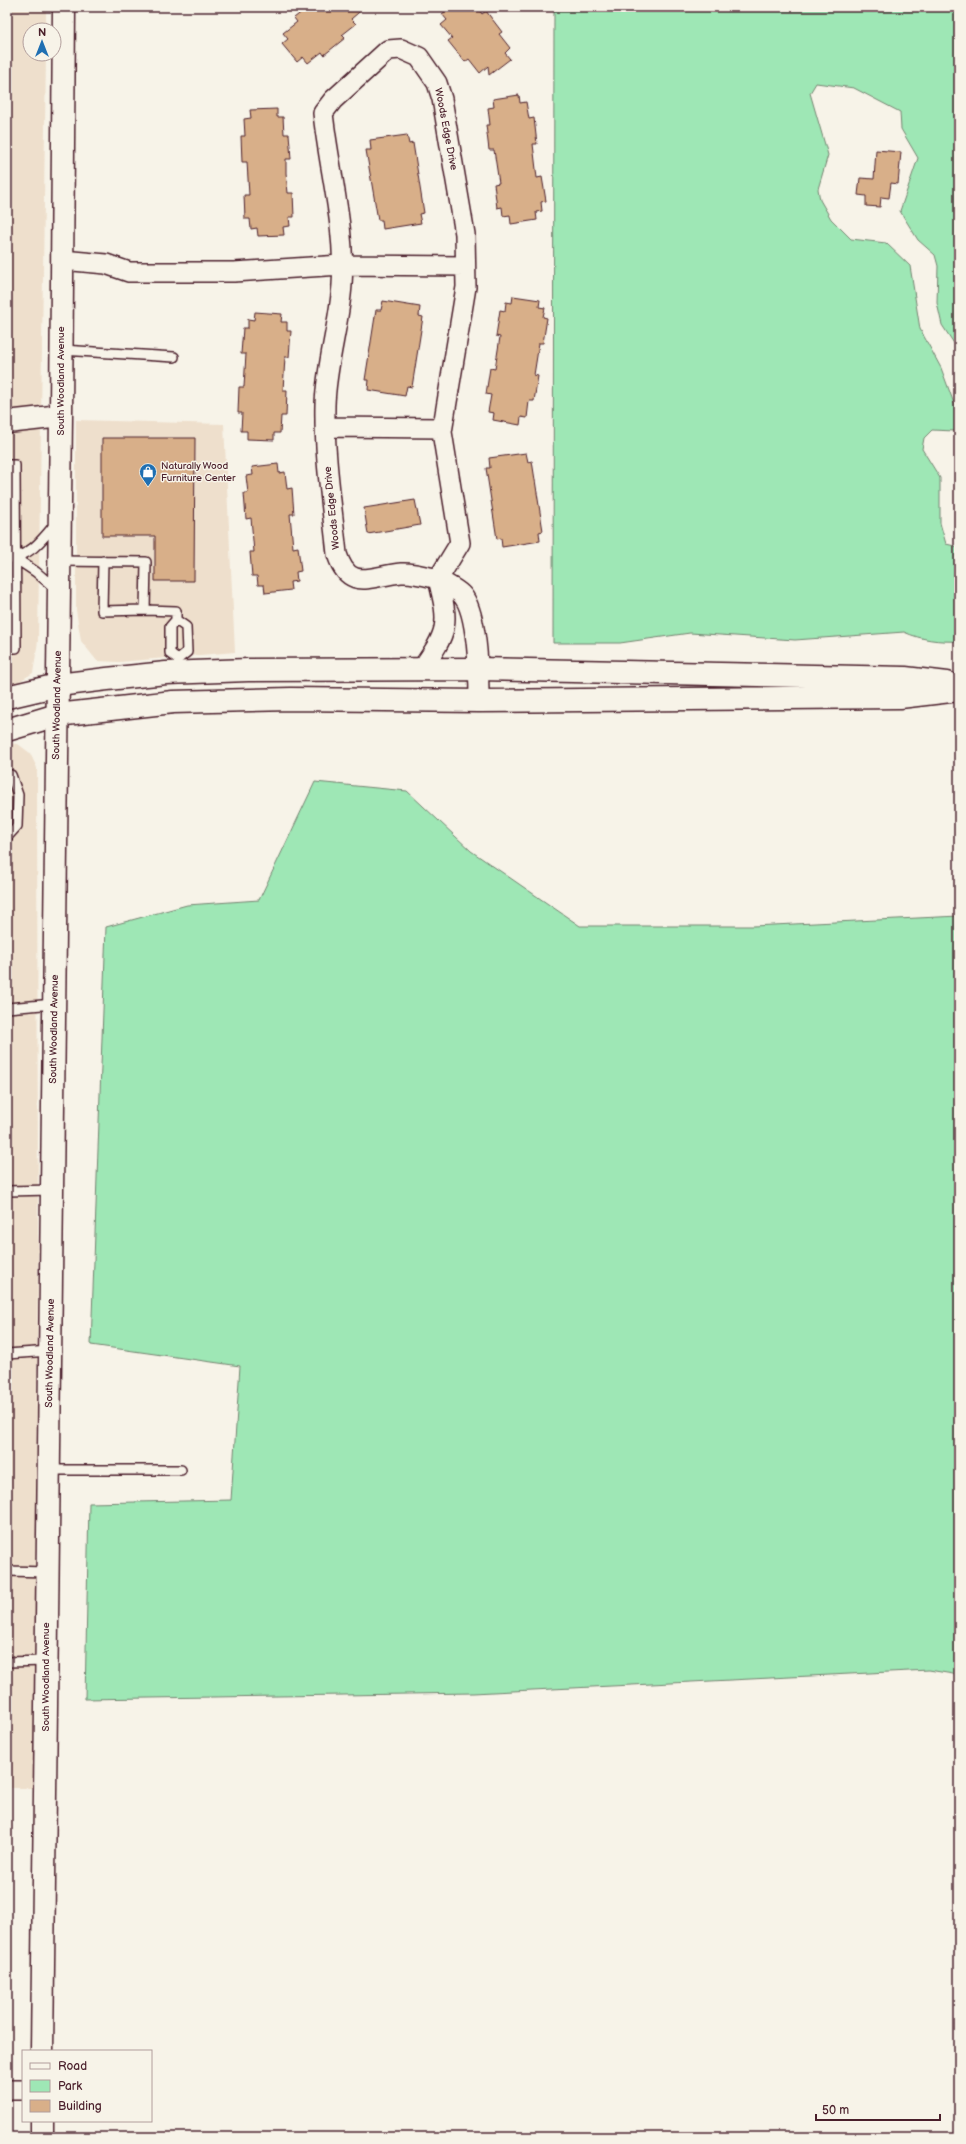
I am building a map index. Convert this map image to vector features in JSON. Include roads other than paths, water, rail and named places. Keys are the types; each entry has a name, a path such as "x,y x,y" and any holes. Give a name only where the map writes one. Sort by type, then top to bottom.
{"street":[{"name":"South Woodland Avenue","path":"42,2050 57,715 62,416 64,7"},
{"name":"Woods Edge Drive","path":"401,49 419,57 437,83 441,94 465,234 466,287 442,428 460,543 438,579 402,572 362,579 350,577 341,568 337,554 327,461 325,406 328,374 342,285 341,265 341,238 323,114 333,100 388,50 401,49"},
{"path":"62,260 106,264 129,272 234,272 341,265 465,266"},
{"path":"7,422 62,416"},
{"path":"326,427 442,428"},
{"path":"438,579 462,595 470,610 479,669 479,701"},
{"path":"421,670 440,642 446,626 443,601 438,579"},
{"path":"7,697 58,685 179,666 248,670 479,669 905,678 959,684"},
{"path":"7,730 57,715 181,702 291,699 479,701 900,697 959,690"},
{"path":"7,2090 22,2090"},
{"path":"42,2122 42,2137"}],"lane":[{"path":"62,350 174,357"},
{"path":"11,465 11,648"},
{"path":"11,558 39,544 60,517"},
{"path":"11,558 36,572 59,592"},
{"path":"59,561 146,562 145,610"},
{"path":"103,562 102,611 176,611 176,620 170,627 170,653 179,666 187,652 186,627 176,620"},
{"path":"7,774 11,775 18,795 17,826 7,837"},
{"path":"7,1008 54,1004"},
{"path":"7,1191 52,1190"},
{"path":"7,1354 50,1351"},
{"path":"48,1470 182,1470"},
{"path":"7,1571 47,1572"},
{"path":"7,1662 47,1661"}],"place":[{"name":"Naturally Wood Furniture Center","path":"148,487"}]}
